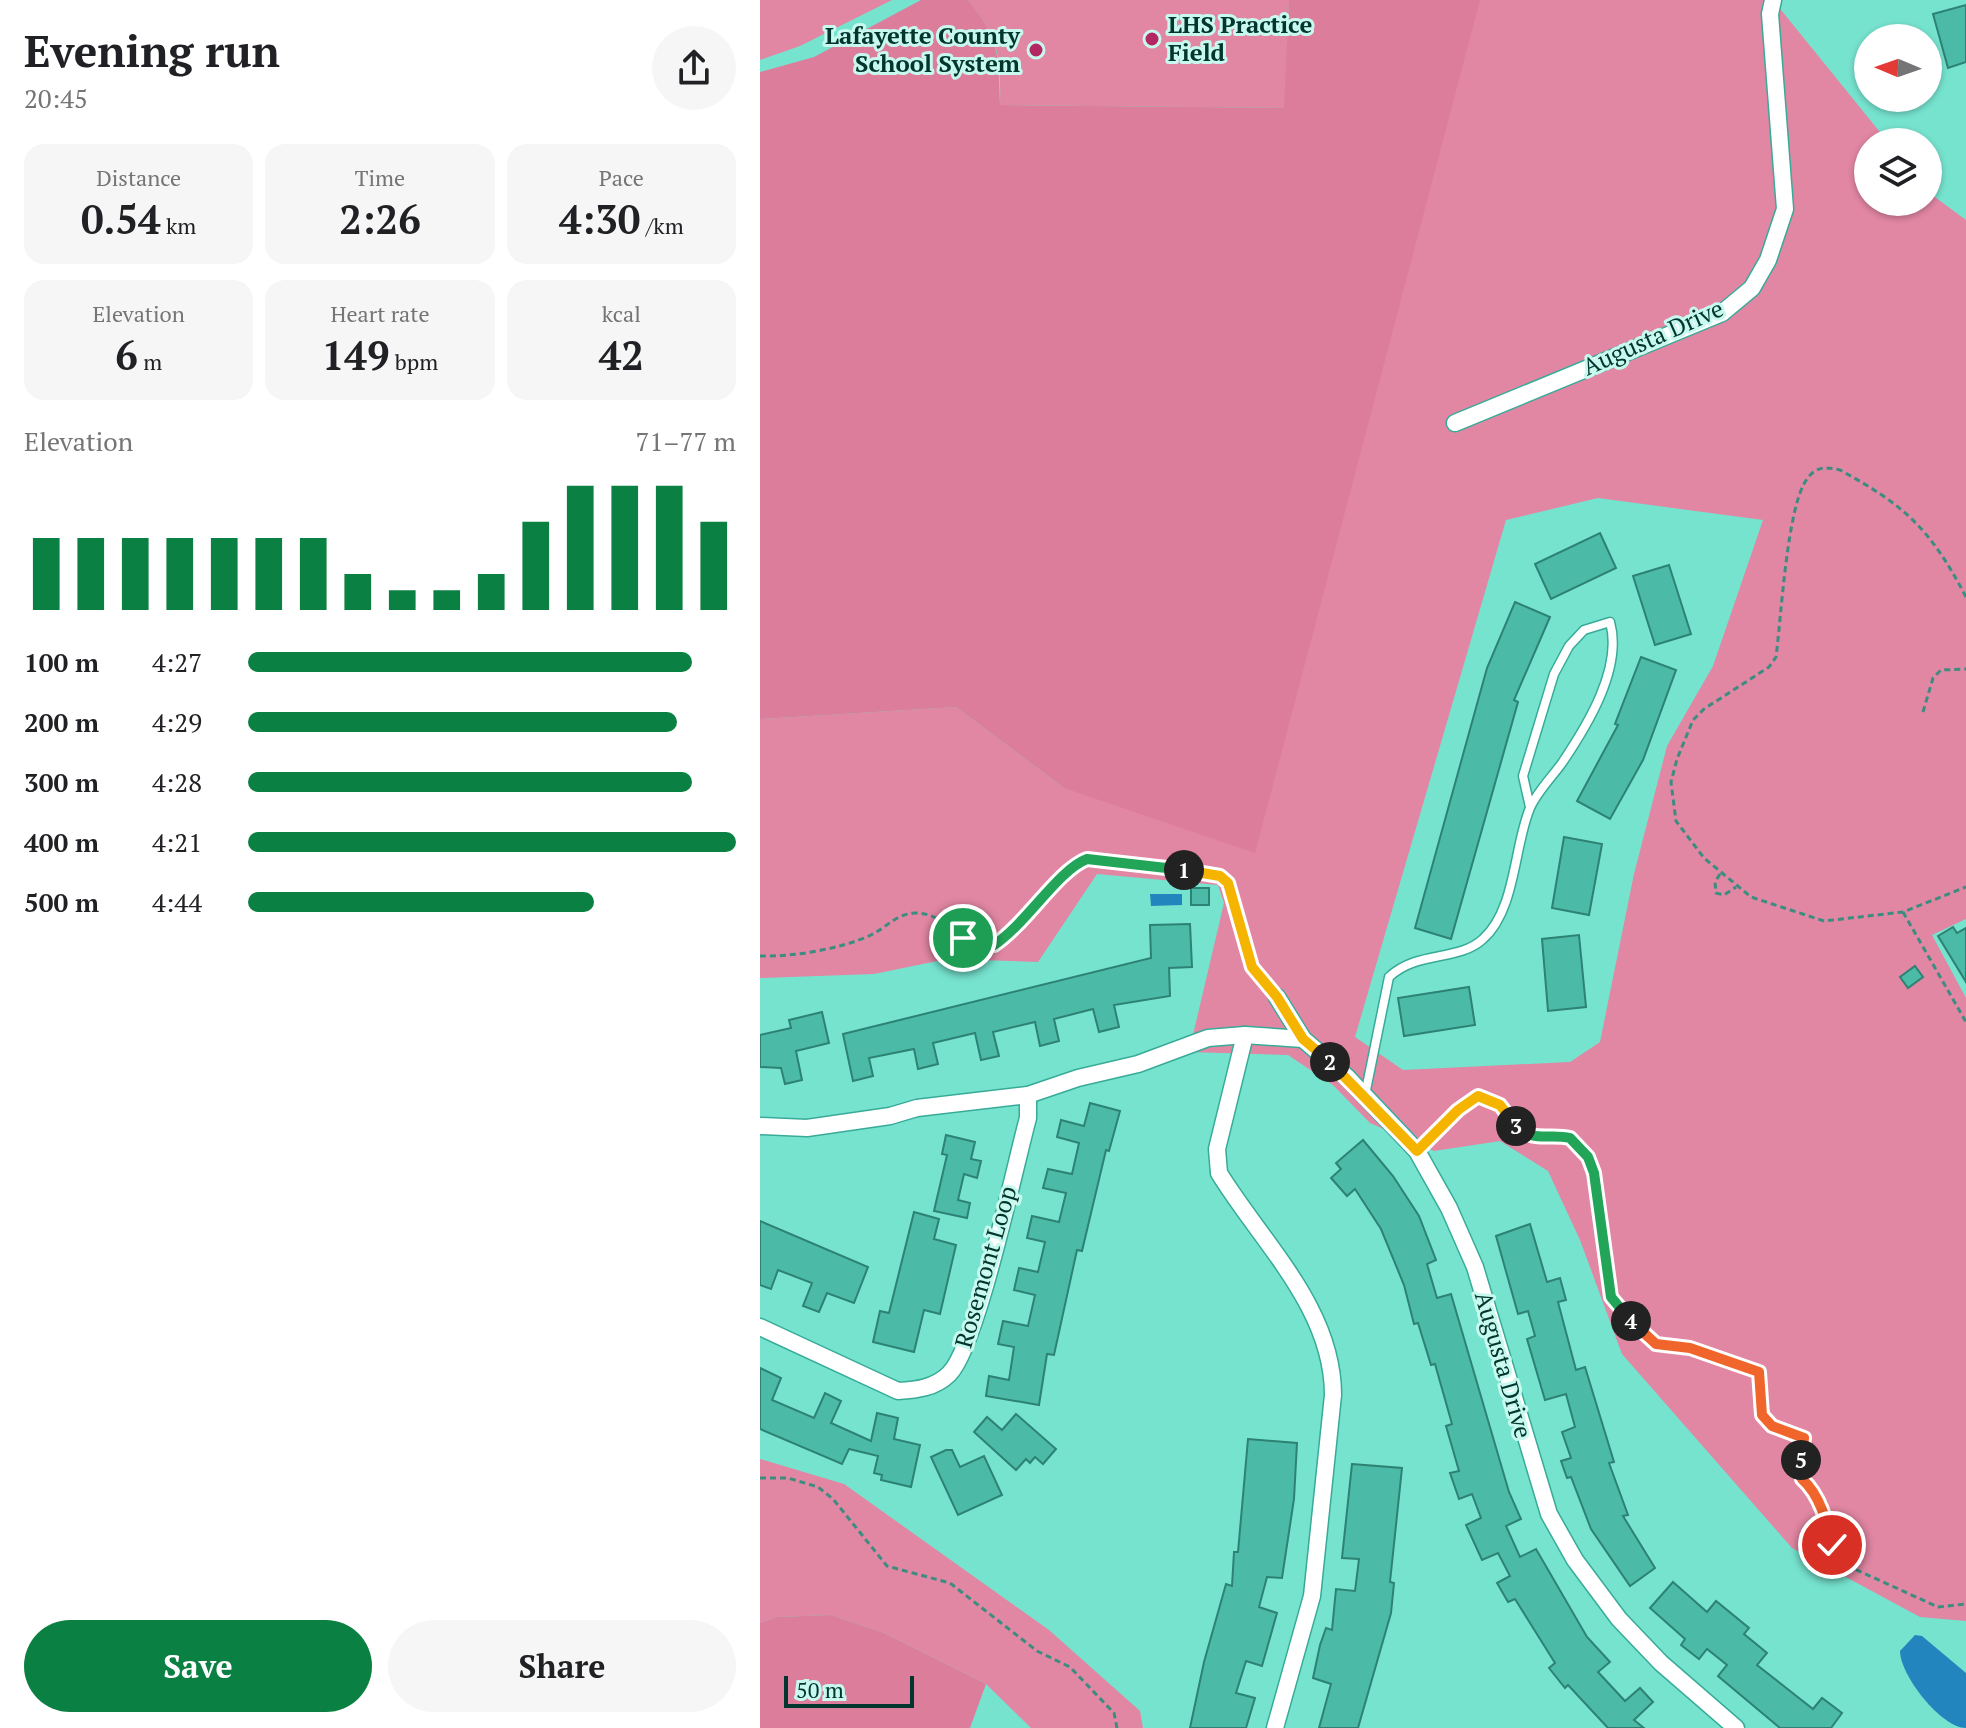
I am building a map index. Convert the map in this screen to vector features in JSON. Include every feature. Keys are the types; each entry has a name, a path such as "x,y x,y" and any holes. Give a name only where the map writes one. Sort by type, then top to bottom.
{"street":[{"name":"Augusta Drive","path":"1455,423 1722,313 1752,288 1768,260 1785,209 1770,14 1773,0"},
{"name":"Augusta Drive","path":"1277,997 1303,1039 1364,1095 1417,1151 1449,1208 1475,1267 1549,1514 1575,1560 1619,1619 1661,1663 1736,1728"},
{"path":"760,1126 807,1128 957,1102 1028,1095 1078,1078 1138,1064 1208,1038 1245,1035 1303,1039"},
{"path":"1245,1035 1217,1149 1219,1173 1305,1297 1333,1364 1312,1596 1275,1728"},
{"name":"Rosemont Loop","path":"760,1327 898,1391 922,1389 950,1373 961,1356 978,1306 1028,1118 1028,1095"}],"lane":[{"path":"1364,1095 1389,977 1410,962 1463,949 1483,939 1499,917 1530,807 1568,753 1597,702 1611,658 1613,635 1610,622 1584,630 1569,646 1554,674 1523,776 1530,807"}],"path":[{"path":"1966,597 1932,537 1918,521 1840,470 1826,467 1816,470 1805,481 1794,518 1776,657 1769,667 1704,709 1693,720 1671,782 1676,821 1720,873 1751,897 1813,920 1903,912 1966,887"},
{"path":"1923,712 1933,678 1941,670 1966,669"},
{"path":"760,956 795,953 860,938 903,915 913,913 936,918 972,943 994,945 1030,914 1076,863 1087,859 1220,876 1228,883 1252,967 1277,997"},
{"path":"1720,873 1715,882 1716,893 1724,895 1736,887"},
{"path":"1903,912 1966,1022"},
{"path":"1417,1151 1458,1110 1478,1096 1500,1105 1524,1134 1560,1136 1579,1145 1594,1173 1611,1297 1617,1308 1656,1344 1690,1348 1759,1372 1762,1415 1772,1426 1804,1438 1800,1471 1822,1510 1837,1561 1938,1607 1966,1604"},
{"path":"760,1478 788,1478 818,1487 833,1499 887,1566 950,1583 1037,1651 1070,1667 1114,1713 1117,1728"}],"shaded area":[{"path":"760,0 892,0 800,46 760,60"},
{"path":"921,0 968,0 979,14 996,49 1000,105 1284,108 1289,0 1480,0 1255,853 1064,788 956,707 760,719 760,72 814,57"},
{"name":"LHS Practice Field","path":"968,0 1289,0 1285,108 1000,105 996,49 986,26"},
{"path":"1480,0 1773,0 1854,100 1854,112 1864,112 1877,128 1854,128 1854,216 1942,216 1942,202 1966,220 1966,919 1932,935 1966,998 1966,1621 1920,1617 1792,1548 1622,1354 1580,1240 1548,1171 1500,1141 1434,1151 1370,1123 1333,1085 1288,1055 1189,1052 1224,903 1218,885 1097,874 1038,962 947,959 874,974 760,978 760,719 956,707 1064,788","holes":["1598,498 1763,520 1713,666 1667,746 1634,874 1600,1042 1570,1062 1403,1070 1355,1037 1506,520"]},
{"path":"760,1459 844,1484 1049,1630 1140,1711 1143,1728 1031,1728 986,1684 884,1633 831,1615 777,1617 760,1623"},
{"path":"831,1615 884,1633 986,1684 970,1728 760,1728 760,1623 777,1617"}],"water":[{"path":"1150,894 1182,894 1182,905 1151,906"},
{"path":"1915,1635 1922,1636 1966,1673 1966,1728 1945,1719 1914,1686 1900,1651"}],"building":[{"path":"1966,5 1966,62 1948,68 1942,46 1942,24 1936,24 1933,14"},
{"path":"1600,533 1616,568 1551,599 1535,564"},
{"path":"1669,565 1691,634 1655,645 1633,576"},
{"path":"1515,602 1550,617 1514,700 1518,702 1451,939 1415,928 1487,668"},
{"path":"1641,657 1676,670 1643,760 1610,819 1577,801 1618,725 1615,724"},
{"path":"1564,837 1602,844 1589,915 1552,908"},
{"path":"1191,888 1209,888 1209,905 1191,905"},
{"path":"1190,924 1192,967 1169,968 1170,996 1114,1005 1119,1027 1099,1032 1093,1009 1054,1019 1059,1041 1040,1046 1035,1022 993,1032 999,1056 981,1060 975,1033 933,1043 938,1064 918,1069 914,1049 869,1058 873,1076 853,1081 843,1034 1151,958 1150,925"},
{"path":"1953,927 1957,933 1966,928 1966,982 1938,936"},
{"path":"1579,935 1586,1007 1548,1011 1542,939"},
{"path":"1915,966 1923,977 1908,988 1900,977"},
{"path":"1469,987 1475,1025 1404,1036 1398,998"},
{"path":"822,1012 829,1043 796,1051 802,1080 785,1084 781,1068 760,1067 760,1035 791,1028 789,1020"},
{"path":"1090,1103 1120,1111 1109,1151 1106,1150 1082,1251 1077,1250 1054,1355 1047,1354 1039,1405 986,1396 989,1376 1009,1380 1014,1347 998,1344 1003,1321 1028,1326 1035,1295 1014,1290 1019,1268 1038,1272 1045,1242 1027,1238 1032,1216 1059,1222 1066,1193 1043,1188 1048,1169 1072,1174 1079,1143 1057,1137 1061,1120 1084,1126"},
{"path":"946,1135 975,1142 971,1159 981,1161 977,1178 964,1174 958,1200 970,1203 967,1218 934,1211 947,1155 942,1154"},
{"path":"1363,1140 1393,1176 1419,1216 1436,1260 1427,1264 1437,1298 1451,1294 1509,1492 1521,1519 1506,1526 1520,1557 1536,1549 1587,1637 1610,1662 1598,1672 1625,1701 1640,1688 1653,1702 1634,1720 1644,1728 1608,1728 1568,1685 1565,1688 1549,1668 1555,1663 1515,1599 1508,1602 1497,1583 1510,1576 1498,1553 1482,1560 1466,1525 1481,1518 1472,1494 1459,1499 1450,1473 1459,1471 1446,1426 1452,1424 1435,1364 1431,1365 1418,1323 1414,1324 1404,1285 1381,1229 1355,1189 1347,1196 1331,1178 1341,1169 1336,1163"},
{"path":"914,1212 939,1219 934,1239 956,1245 940,1314 924,1310 914,1352 873,1342 880,1311 889,1313"},
{"path":"760,1221 868,1267 854,1303 827,1293 819,1312 803,1306 812,1283 778,1270 771,1289 760,1285"},
{"path":"1530,1224 1547,1282 1560,1278 1566,1300 1558,1302 1576,1370 1585,1367 1614,1462 1609,1463 1628,1515 1623,1516 1655,1568 1630,1586 1591,1529 1571,1477 1567,1478 1561,1461 1571,1458 1562,1432 1575,1427 1566,1394 1545,1400 1527,1339 1535,1336 1528,1311 1518,1314 1496,1236"},
{"path":"760,1368 781,1378 772,1400 814,1418 825,1393 841,1401 831,1423 871,1441 877,1413 898,1418 894,1439 920,1445 911,1487 881,1480 882,1475 874,1473 878,1456 849,1449 842,1464 760,1429"},
{"path":"1016,1414 1056,1449 1043,1464 1035,1457 1030,1463 1026,1459 1016,1470 974,1432 987,1417 1002,1430"},
{"path":"1248,1439 1297,1443 1294,1499 1282,1578 1267,1577 1259,1607 1277,1613 1262,1666 1246,1661 1236,1693 1255,1698 1246,1728 1190,1728 1204,1662 1226,1584 1232,1586"},
{"path":"952,1450 960,1467 984,1456 1002,1495 958,1515 931,1457"},
{"path":"1352,1464 1402,1468 1390,1582 1394,1583 1391,1613 1358,1728 1319,1728 1331,1684 1313,1678 1320,1645 1326,1628 1332,1630 1336,1589 1355,1591 1359,1559 1342,1558"},
{"path":"1673,1582 1707,1612 1716,1601 1749,1628 1744,1634 1767,1653 1757,1665 1813,1709 1822,1698 1842,1713 1831,1728 1780,1728 1718,1676 1727,1665 1707,1649 1699,1659 1681,1645 1685,1639 1650,1608"}],"place":[{"name":"LHS Practice Field","path":"1152,39"},
{"name":"Lafayette County School System","path":"1036,50"}],"route":[{"path":"963,938 972,943 994,945 1009,935 1076,863 1087,859 1220,876 1228,883 1252,967 1277,997 1303,1039 1347,1077 1417,1151 1444,1128 1458,1110 1478,1096 1500,1105 1524,1134 1560,1136 1570,1138 1579,1145 1594,1173 1595,1200 1610,1273 1611,1297 1617,1308 1656,1344 1690,1348 1718,1359 1747,1365 1759,1372 1762,1415 1772,1426 1804,1438 1806,1445 1800,1464 1802,1479 1811,1486 1822,1510 1832,1545"}]}
